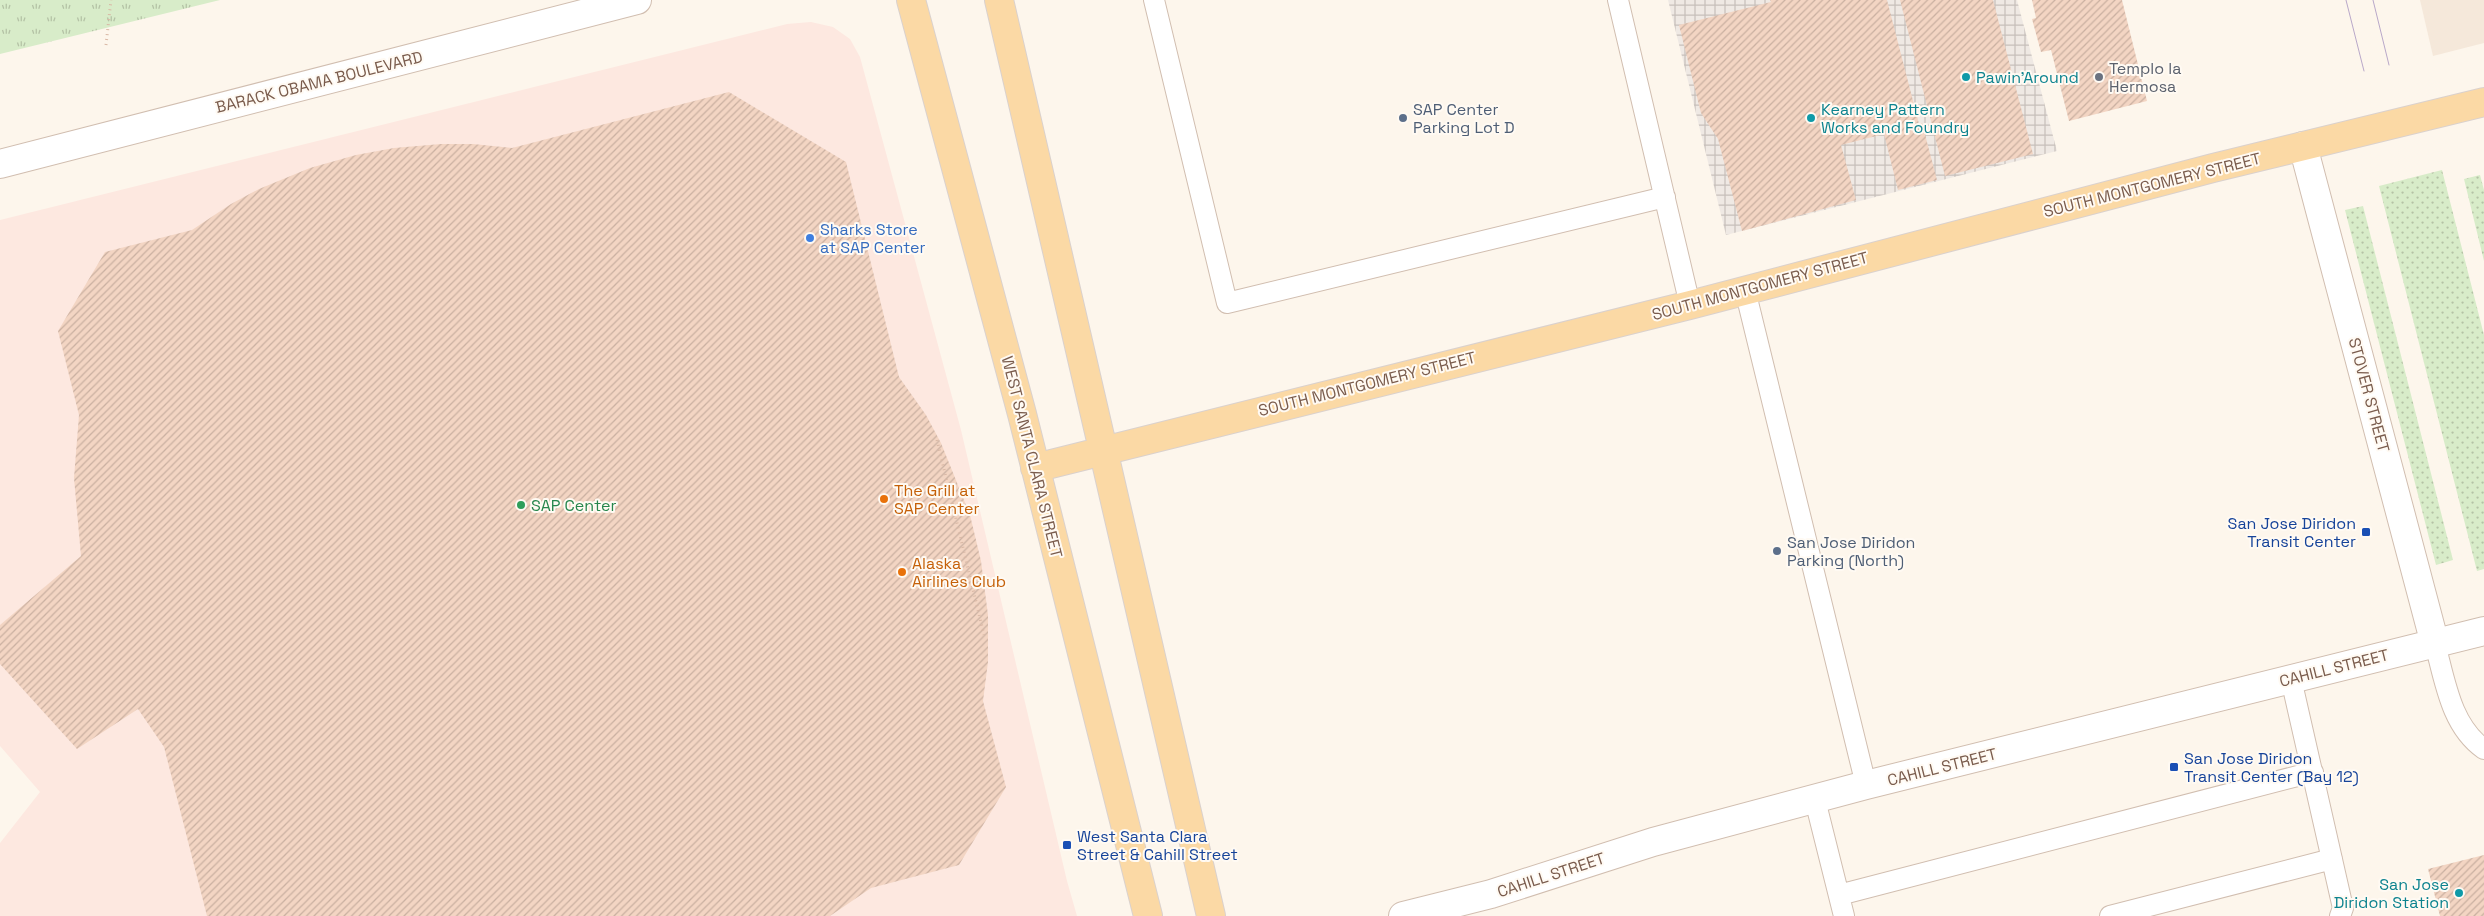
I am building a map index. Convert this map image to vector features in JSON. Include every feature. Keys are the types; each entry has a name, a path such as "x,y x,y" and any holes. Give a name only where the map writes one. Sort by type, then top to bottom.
{"main road":[{"name":"WEST SANTA CLARA STREET","path":"912,0 973,227 1148,916"},
{"path":"999,0 1211,916"},
{"name":"SOUTH MONTGOMERY STREET","path":"1035,468 1104,449 1690,305 2303,146 2484,102"}],"street":[{"name":"BARACK OBAMA BOULEVARD","path":"0,164 637,0"},
{"name":"STOVER STREET","path":"2303,146 2434,644"},
{"name":"CAHILL STREET","path":"1403,916 1491,894 1654,842 1866,785 2484,631"}],"lane":[{"path":"1154,0 1227,303 1665,197"},
{"path":"1618,0 1690,305"},
{"path":"1745,290 1866,785"},
{"path":"2434,644 2454,711 2471,739 2484,749"},
{"path":"2290,679 2344,908 2340,916"},
{"path":"1838,895 2313,772"},
{"path":"1815,800 1844,916"},
{"path":"2110,916 2332,859"}],"path":[{"path":"106,45 111,0"},
{"path":"937,440 984,635"}],"shaded area":[{"path":"1668,0 2017,0 2057,151 1726,235"},
{"path":"2420,0 2484,0 2484,43 2433,56"},
{"name":"SAP Center","path":"811,22 833,27 850,39 860,57 961,430 1067,881 1077,916 0,916 0,843 40,792 0,746 0,220 787,24"}],"green space":[{"path":"0,0 220,0 0,54"},
{"path":"2442,170 2484,335 2484,569 2477,571 2379,186"},
{"path":"2480,175 2484,190 2484,261 2464,179"},
{"path":"2363,206 2453,560 2436,565 2345,210"}],"building":[{"name":"Kearney Pattern Works and Foundry","path":"1770,0 1887,0 1919,124 1922,123 1937,180 1898,190 1884,134 1841,145 1856,200 1742,231 1718,139 1701,113 1679,25 1771,2"},
{"name":"Pawin’Around","path":"1900,0 1993,0 2033,154 1945,176"},
{"name":"Templo la Hermosa","path":"2032,0 2122,0 2147,101 2069,121 2051,50 2041,52 2032,19 2036,18"},
{"name":"SAP Center","path":"729,92 846,162 899,377 926,415 941,443 970,515 981,561 988,615 988,662 983,701 1006,787 959,865 871,888 830,916 207,916 164,747 138,709 77,749 0,664 0,625 81,556 74,478 79,415 58,331 105,252 192,230 231,204 259,189 310,168 356,155 394,148 441,144 473,144 512,148"},
{"name":"San Jose Diridon Station","path":"2484,855 2484,916 2440,916 2428,869"}],"tram line":[{"path":"2346,0 2364,71"},
{"path":"2373,0 2389,65"}],"place":[{"name":"Pawin’Around","path":"1966,77"},
{"name":"Templo la Hermosa","path":"2099,77"},
{"name":"SAP Center Parking Lot D","path":"1403,118"},
{"name":"Kearney Pattern Works and Foundry","path":"1811,118"},
{"name":"Sharks Store at SAP Center","path":"810,238"},
{"name":"The Grill at SAP Center","path":"884,499"},
{"name":"SAP Center","path":"521,505"},
{"name":"San Jose Diridon Transit Center","path":"2366,532"},
{"name":"San Jose Diridon Parking (North)","path":"1777,551"},
{"name":"Alaska Airlines Club","path":"902,572"},
{"name":"San Jose Diridon Transit Center (Bay 12)","path":"2174,767"},
{"name":"West Santa Clara Street & Cahill Street","path":"1067,845"},
{"name":"San Jose Diridon Station","path":"2459,893"}]}
